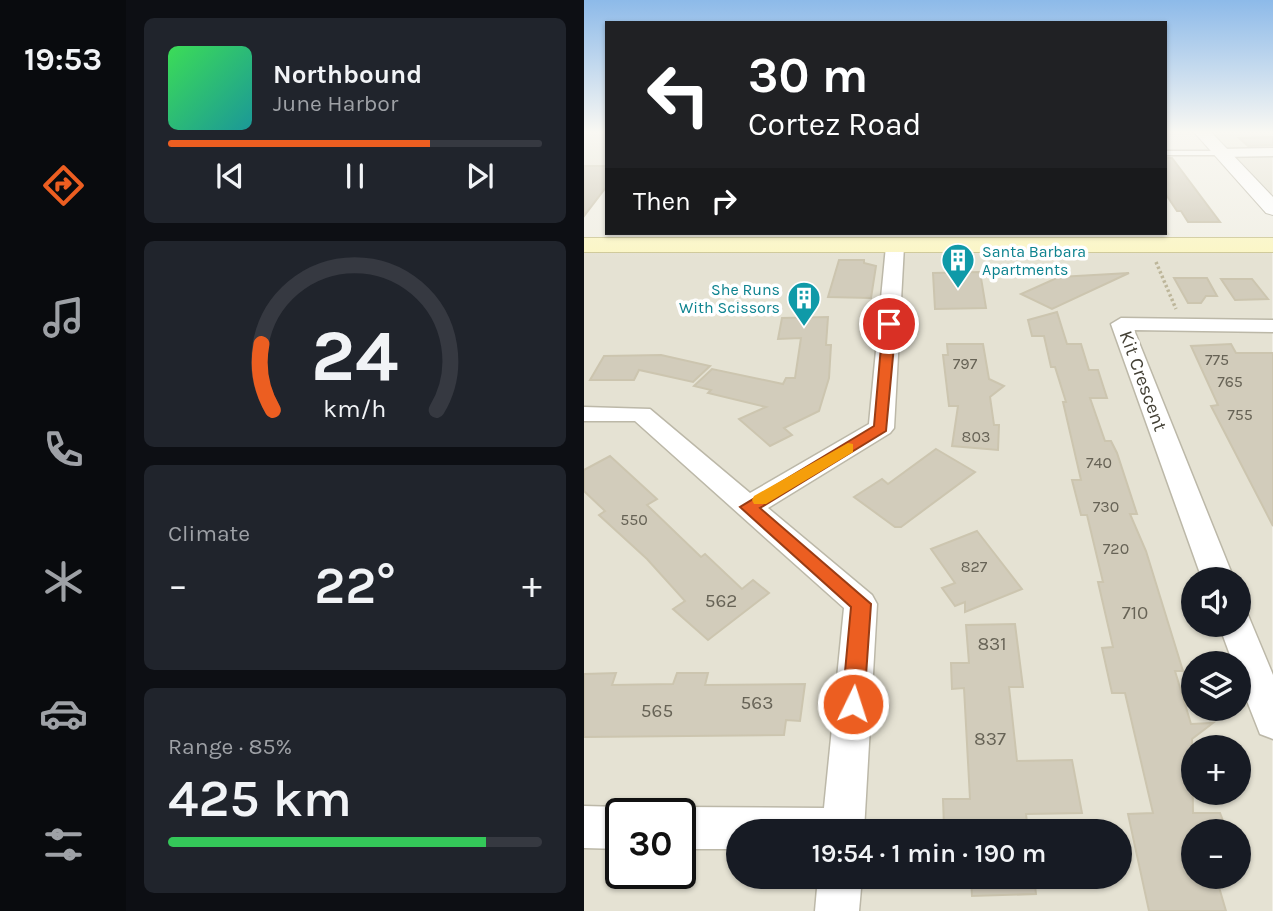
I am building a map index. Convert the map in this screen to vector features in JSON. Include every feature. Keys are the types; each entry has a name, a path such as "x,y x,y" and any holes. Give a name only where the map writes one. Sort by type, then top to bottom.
{"main road":[{"path":"584,245 785,239 895,246 986,240 1173,246 1272,245"}],"street":[{"path":"1240,174 1272,209"},
{"path":"748,507 881,428 895,246"},
{"name":"Kit Crescent","path":"1213,567 1121,324 1272,326"},
{"path":"584,414 641,414 861,604 844,819"},
{"path":"1240,637 1272,722"},
{"path":"584,827 605,828"},
{"path":"696,828 726,829"},
{"path":"837,911 839,889"}],"path":[{"path":"1173,246 1179,258 1154,258 1182,325"}],"shaded area":[{"path":"584,174 605,174 605,178 584,178"},
{"path":"1248,174 1272,174 1272,204"},
{"path":"1272,238 1272,911 584,911 584,244"}],"building":[{"path":"584,174 605,174 605,189 584,216"},
{"path":"1167,174 1184,174 1220,222 1188,222 1181,211 1177,211 1167,196"},
{"path":"839,260 864,260 864,263 876,266 871,298 828,297"},
{"name":"Santa Barbara Apartments","path":"980,272 986,308 935,309 933,273"},
{"path":"1129,273 1052,309 1021,294 1059,277"},
{"path":"1174,278 1207,278 1217,296 1206,296 1201,303 1188,303"},
{"path":"1221,279 1252,279 1268,299 1235,300"},
{"path":"1057,312 1067,344 1081,344 1089,370 1098,370 1107,398 1090,398 1105,441 1111,441 1117,453 1137,514 1130,514 1146,551 1181,665 1181,671 1175,671 1181,691 1181,721 1190,721 1191,724 1213,723 1197,735 1181,735 1181,805 1193,805 1193,813 1220,813 1222,819 1181,819 1181,889 1220,889 1226,911 1149,911 1132,832 1132,819 1129,819 1128,814 1153,813 1125,693 1112,693 1102,648 1113,647 1098,582 1103,582 1087,515 1081,515 1072,480 1081,480 1063,402 1066,402 1055,367 1051,367 1044,336 1032,336 1028,320"},
{"path":"828,317 826,345 831,345 829,378 819,411 784,428 792,435 770,446 739,419 766,407 708,393 711,390 694,386 712,369 783,384 786,378 795,378 801,338 778,339 782,318"},
{"path":"947,344 983,344 989,379 1004,386 990,397 994,425 999,425 998,450 952,446 958,406 949,406 943,355 948,355"},
{"path":"1231,344 1236,353 1273,353 1273,526 1211,406 1218,405 1191,346"},
{"path":"661,355 710,366 693,382 639,370 634,380 590,380 604,356"},
{"path":"936,449 975,472 901,527 895,527 854,497 882,479 888,484"},
{"path":"610,456 657,499 647,505 701,557 705,554 742,589 753,580 769,593 708,640 673,609 685,601 647,559 599,515 605,511 584,491 584,470"},
{"path":"977,531 1022,589 965,612 965,602 955,606 942,588 955,583 931,549"},
{"path":"1015,624 1023,687 1009,687 1017,761 1072,760 1082,813 1026,814 1027,819 944,819 943,799 970,799 964,688 952,689 951,663 969,663 966,625"},
{"path":"616,673 612,685 673,684 677,673 708,673 705,685 805,684 800,721 786,720 784,735 584,737 584,674"},
{"path":"972,889 1035,889 1036,894 972,896"}],"slow traffic":[{"path":"760,500 848,448"}],"place":[{"name":"Santa Barbara Apartments","path":"958,290"},
{"name":"She Runs With Scissors","path":"804,328"}],"route":[{"path":"853,704 861,604 748,507 881,428 889,324"}]}
